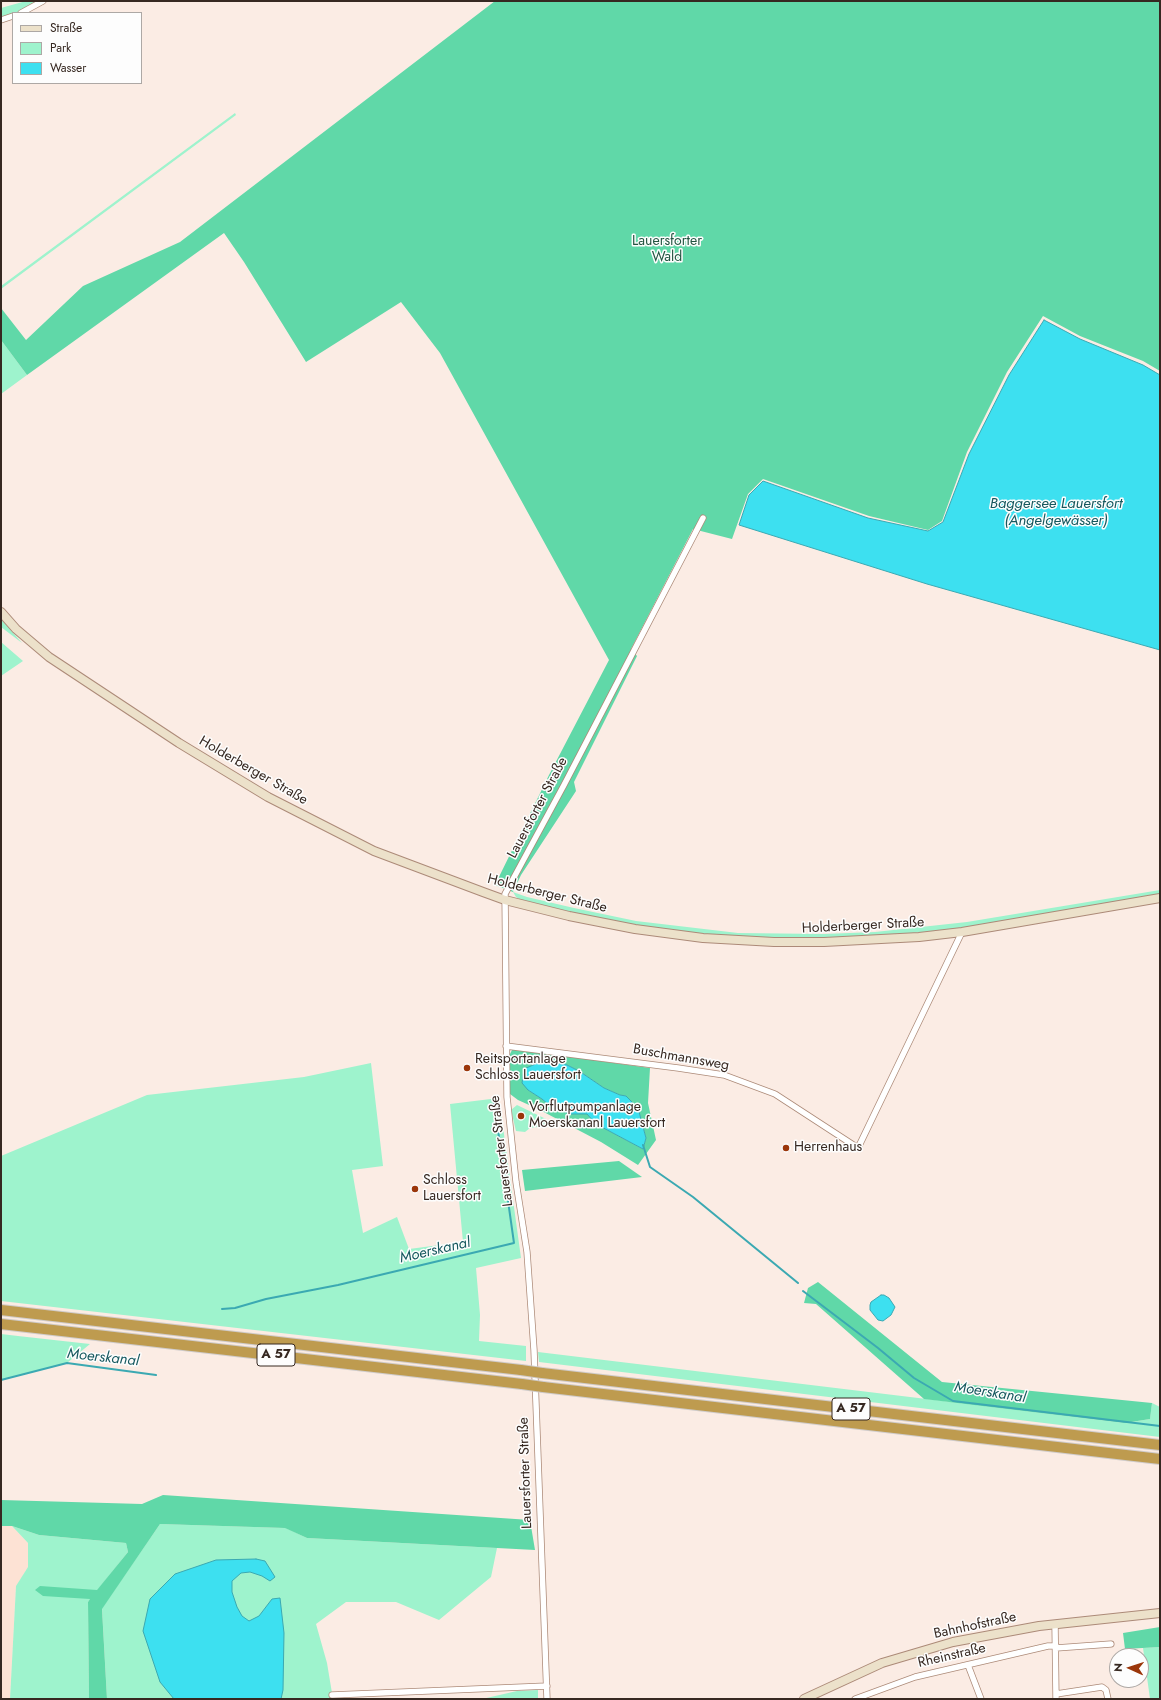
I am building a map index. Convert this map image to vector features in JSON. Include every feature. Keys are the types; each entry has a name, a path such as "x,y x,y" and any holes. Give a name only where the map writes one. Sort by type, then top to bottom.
{"highway":[{"name":"A 57","path":"1,1310 1160,1445"},
{"name":"A 57","path":"1,1324 1160,1459"}],"main road":[{"name":"Holderberger Straße","path":"1,612 16,630 49,657 179,743 268,797 374,850 505,900 569,916 635,929 724,940 824,942 919,937 962,932 1160,898"},
{"name":"Bahnhofstraße","path":"804,1699 882,1663 946,1644 999,1632 1055,1624 1160,1613"}],"street":[{"path":"23,12 43,1"},
{"path":"1,20 12,16"},
{"name":"Lauersforter Straße","path":"547,1699 534,1350 527,1252 516,1182 507,1097 505,894 564,785 703,518"},
{"name":"Buschmannsweg","path":"506,1046 678,1068 724,1076 775,1094 858,1148 962,932"},
{"path":"1055,1624 1056,1696 1102,1688 1106,1690 1108,1699"},
{"name":"Rheinstraße","path":"855,1699 916,1677 1048,1646 1056,1647 1111,1644"},
{"path":"968,1665 981,1699"},
{"path":"332,1695 547,1686"}],"shaded area":[{"path":"1,1526 12,1526 28,1543 28,1567 16,1587 10,1699 1,1699"}],"green space":[{"path":"26,1 37,1 22,11 12,12 12,14 1,17 1,8"},
{"name":"Lauersforter Wald","path":"495,1 1160,1 1160,371 1143,361 1080,336 1043,316 1007,372 967,452 942,521 928,530 869,516 763,479 748,494 732,539 693,529 631,649 637,656 574,782 576,791 521,875 513,892 495,885 549,775 609,660 440,353 401,302 306,362 244,262 224,233 27,375 1,340 1,308 26,340 83,286 180,242"},
{"path":"235,113 236,115 1,289 1,286"},
{"path":"1,340 27,375 1,394"},
{"path":"1,619 22,643 1,627"},
{"path":"1,642 23,661 1,676"},
{"path":"1160,890 1160,894 963,928 864,938 771,939 681,932 632,925 576,914 521,900 516,897 513,892 527,897 636,921 738,933 824,934 875,932 967,922"},
{"path":"512,1050 522,1050 650,1068 648,1103 656,1140 638,1165 601,1142 518,1100 510,1094 510,1054","holes":["540,1062 565,1064 579,1071 604,1088 626,1096 638,1108 646,1138 643,1149 596,1124 587,1114 570,1114 550,1106 528,1090 532,1064"]},
{"path":"371,1063 383,1166 352,1170 363,1233 397,1217 409,1249 463,1242 450,1104 499,1098 521,1258 476,1268 480,1315 479,1341 526,1346 526,1361 1,1301 1,1156 147,1095 304,1077"},
{"path":"517,1105 546,1119 544,1126 530,1128 525,1132 516,1131 511,1110"},
{"path":"619,1161 642,1177 525,1191 522,1170"},
{"path":"818,1282 942,1382 1152,1403 1150,1419 1125,1423 924,1399 816,1304 804,1303 808,1288"},
{"path":"1,1334 90,1344 67,1363 1,1380"},
{"path":"538,1352 1125,1423 1150,1419 1152,1403 1160,1407 1160,1437 539,1362"},
{"path":"163,1495 530,1520 535,1550 307,1538 285,1528 160,1524 102,1609 107,1699 89,1699 88,1602 90,1599 43,1596 35,1590 40,1586 97,1590 128,1552 126,1543 39,1535 12,1526 1,1526 1,1500 142,1504"},
{"path":"160,1524 286,1528 307,1538 497,1548 491,1577 439,1620 396,1602 346,1602 316,1624 327,1663 333,1699 107,1699 102,1608"},
{"path":"12,1526 39,1535 126,1543 128,1552 88,1602 89,1699 10,1699 16,1586 28,1567 28,1543"},
{"path":"1160,1627 1160,1647 1125,1648 1123,1633"},
{"path":"1160,1647 1160,1699 1150,1699 1148,1688 1149,1648 1143,1648"},
{"path":"538,1690 538,1699 482,1699 517,1691"}],"water":[{"name":"Baggersee Lauersfort (Angelgewässer)","path":"1044,320 1080,339 1143,365 1160,375 1160,650 927,584 739,525 749,495 763,481 868,518 928,531 943,522 969,454 1009,375"},
{"path":"540,1062 565,1064 579,1071 604,1088 626,1096 638,1108 646,1138 643,1149 596,1124 587,1114 570,1114 549,1105 528,1090 522,1083 524,1069"},
{"path":"881,1295 889,1298 895,1307 891,1315 883,1321 878,1320 870,1310 871,1302"},
{"path":"256,1559 265,1561 275,1577 270,1581 262,1576 250,1572 241,1573 232,1581 232,1592 242,1616 249,1621 259,1616 272,1599 280,1598 284,1633 283,1690 281,1699 174,1699 160,1682 143,1631 150,1599 175,1574 216,1560"}],"waterway":[{"name":"Moerskanal","path":"222,1309 235,1308 266,1299 338,1285 514,1243 494,1102"},
{"name":"Moerskanal","path":"643,1145 650,1167 693,1197 798,1283"},
{"name":"Moerskanal","path":"803,1291 878,1348 914,1378 953,1401 1160,1426"},
{"name":"Moerskanal","path":"1,1380 67,1363 156,1375"}],"place":[{"name":"Reitsportanlage Schloss Lauersfort","path":"467,1068"},
{"name":"Vorflutpumpanlage Moerskananl Lauersfort","path":"521,1116"},
{"name":"Herrenhaus","path":"786,1148"},
{"name":"Schloss Lauersfort","path":"415,1189"}]}
